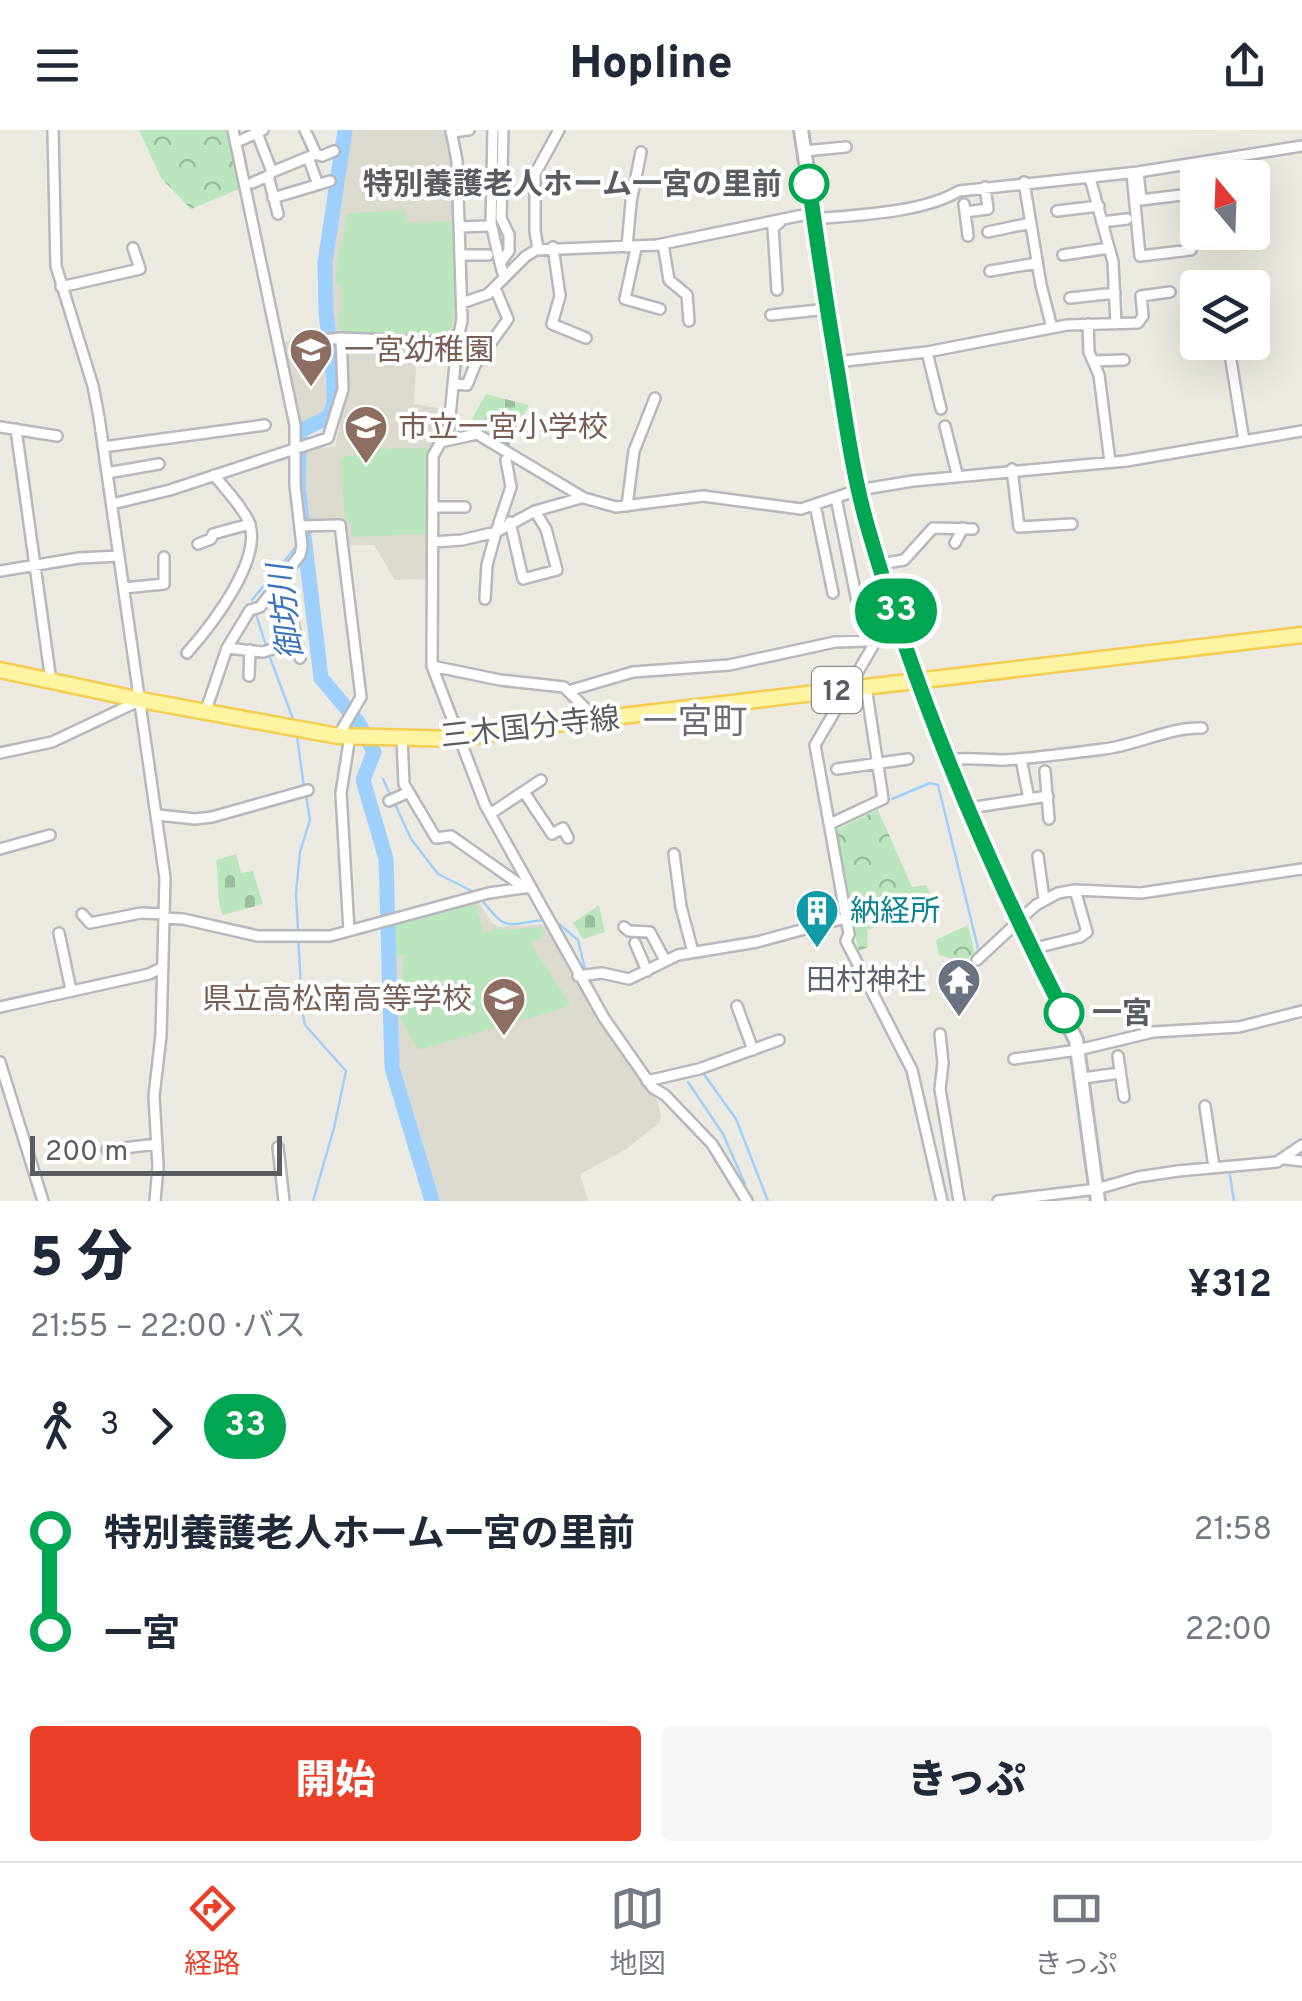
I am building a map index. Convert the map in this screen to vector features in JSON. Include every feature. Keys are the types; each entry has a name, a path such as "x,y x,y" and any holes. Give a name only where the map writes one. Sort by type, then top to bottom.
{"main road":[{"path":"801,130 858,490 918,680 1018,923 1070,1026 1083,1078 1097,1195"},
{"name":"三木国分寺線","path":"0,670 140,700 354,737 462,738 1302,635"}],"street":[{"path":"53,130 52,226 61,286 93,386 165,878 162,1035 154,1096 155,1201"},
{"path":"204,712 227,648 250,610 260,608 300,555 302,526 295,485 299,447 240,141 233,130"},
{"path":"305,130 317,182"},
{"path":"469,130 451,131 458,176 462,320 449,427 434,456 432,666 490,814 578,976 646,1081 712,1144 747,1201"},
{"path":"492,130 490,224 504,277"},
{"path":"500,263 509,251 509,235 500,218 503,130"},
{"path":"538,250 536,174 559,130"},
{"path":"240,141 260,132 278,214"},
{"path":"804,150 846,146"},
{"path":"1226,160 1302,146"},
{"path":"252,183 334,150"},
{"path":"642,152 625,299 660,308"},
{"path":"462,304 488,294 526,256 538,250 663,244 783,219 912,206 946,198 959,190 1180,167"},
{"path":"1135,173 1140,200 1180,195"},
{"path":"1135,173 1140,256 1191,250"},
{"path":"458,176 488,174"},
{"path":"1090,178 1109,248 1116,324"},
{"path":"274,198 330,180"},
{"path":"1024,182 1052,328"},
{"path":"985,187 988,208 964,208 973,235 1030,223"},
{"path":"1057,211 1099,206"},
{"path":"778,290 772,228 783,219"},
{"path":"1102,222 1127,219"},
{"path":"459,226 487,226"},
{"path":"663,244 669,280 688,295 690,321"},
{"path":"61,286 140,269 133,248"},
{"path":"554,248 560,296 552,324 586,338"},
{"path":"1063,255 1109,248"},
{"path":"460,255 488,255"},
{"path":"990,271 1037,263"},
{"path":"454,384 467,384 475,365 508,319 496,288"},
{"path":"836,362 927,352 1052,328 1138,323 1143,316 1140,296 1170,292"},
{"path":"1070,298 1115,293"},
{"path":"772,315 828,309"},
{"path":"1088,324 1088,352 1099,376 1110,462"},
{"path":"112,504 328,438 343,389 334,339 457,343"},
{"path":"927,352 941,409"},
{"path":"1093,362 1124,360"},
{"path":"1230,360 1244,441"},
{"path":"627,506 634,451 655,398"},
{"path":"103,447 265,424"},
{"path":"945,426 957,474"},
{"path":"0,428 57,436"},
{"path":"16,428 51,681"},
{"path":"440,442 477,434 584,498 616,507 702,496 801,508 858,490 957,474 1110,462 1302,431"},
{"path":"486,599 487,564 510,487 506,460"},
{"path":"107,473 159,464"},
{"path":"1012,469 1019,527 1072,524"},
{"path":"187,653 220,612 239,580 251,542 250,524 214,475"},
{"path":"433,542 496,532 535,511 584,498"},
{"path":"836,498 856,601 868,616 876,640 815,745 832,823 849,934 846,941 912,1070 942,1201"},
{"path":"815,504 833,593"},
{"path":"433,507 465,507"},
{"path":"510,522 523,579 557,570 546,528 535,511"},
{"path":"198,544 211,539 213,534 250,524"},
{"path":"302,526 340,526 361,697 348,716 354,737 341,793 349,931"},
{"path":"880,564 904,560 921,549 933,528 968,529 955,543"},
{"path":"0,571 119,556"},
{"path":"124,588 164,584 164,558"},
{"path":"277,582 291,612 300,658"},
{"path":"568,691 666,667 729,666 835,642 904,640"},
{"path":"227,648 272,650 295,642"},
{"path":"249,676 250,650"},
{"path":"432,666 500,680 553,685 568,691 596,720"},
{"path":"832,823 883,799 866,687"},
{"path":"0,753 52,742 140,700"},
{"path":"950,760 1022,759 1104,749 1177,730 1202,728"},
{"path":"402,738 404,784 436,838 451,836 528,888"},
{"path":"837,770 908,759"},
{"path":"1022,759 1028,799"},
{"path":"1045,771 1049,819"},
{"path":"490,814 541,780"},
{"path":"158,815 212,817 308,790"},
{"path":"389,801 408,792"},
{"path":"524,792 552,834 563,828 568,838"},
{"path":"969,808 1048,796"},
{"path":"0,848 50,835"},
{"path":"674,854 681,907 693,952"},
{"path":"1038,856 1044,899"},
{"path":"977,960 1044,899 1075,890 1142,893 1302,868"},
{"path":"82,914 90,922 142,914 258,936 330,936 489,893 528,888"},
{"path":"1031,949 1088,932 1075,890"},
{"path":"578,976 602,972 629,979 665,960 693,952 757,942 844,918"},
{"path":"624,927 650,932 665,960"},
{"path":"59,932 71,990"},
{"path":"635,942 647,971"},
{"path":"0,1007 149,974 163,967"},
{"path":"736,1006 753,1050"},
{"path":"1014,1059 1078,1050 1129,1035 1182,1028 1239,1027 1302,1011"},
{"path":"940,1034 940,1089 959,1201"},
{"path":"646,1081 699,1069 780,1040"},
{"path":"1118,1056 1124,1097"},
{"path":"0,1062 42,1201"},
{"path":"1083,1078 1120,1072"},
{"path":"1205,1106 1214,1167"},
{"path":"107,1150 156,1144"},
{"path":"1284,1159 1302,1145"},
{"path":"278,1147 284,1201"},
{"path":"998,1201 1097,1195 1138,1177 1284,1159 1302,1161"}],"shaded area":[{"path":"350,130 447,130 453,153 458,305 454,337 450,340 337,334 331,315 329,260"},
{"name":"一宮幼稚園","path":"327,335 332,366 329,413 301,427 283,342"},
{"name":"市立一宮小学校","path":"350,342 417,345 414,404 443,409 440,436 430,450 430,579 395,580 374,545 349,545 341,520 307,523 300,480 303,449 335,447 348,389 346,348"},
{"name":"県立高松南高等学校","path":"477,899 492,923 499,927 546,924 641,1081 655,1094 661,1115 659,1123 625,1150 580,1174 588,1201 437,1201 395,1070 392,923"}],"green space":[{"path":"139,130 227,130 239,189 191,209 161,178"},
{"path":"405,209 407,223 453,221 454,305 450,337 344,332 338,325 338,313 342,312 341,284 336,283 336,274 347,214"},
{"path":"486,394 529,405 510,439 510,451 469,424"},
{"path":"428,448 428,534 352,537 351,525 345,519 340,460 367,454 367,449"},
{"path":"878,810 912,887 926,885 930,893 880,910 881,925 867,930 868,947 859,951 848,909 837,829"},
{"path":"236,854 241,873 253,871 263,904 223,915 216,860"},
{"path":"474,901 484,933 495,928 542,927 545,936 530,943 570,1004 418,1050 401,1019 404,954 395,956 394,923"},
{"path":"599,905 605,932 583,939 573,923"},
{"path":"968,925 975,955 958,961 939,955 936,940"}],"waterway":[{"name":"御坊川","path":"345,130 325,262 334,404 329,417 300,431 298,486 321,678 358,722 374,752 363,780 386,859 392,1068 432,1201"},
{"path":"252,600 295,548"},
{"path":"256,614 266,646"},
{"path":"269,655 293,719"},
{"path":"297,736 304,787"},
{"path":"383,779 391,796"},
{"path":"892,799 930,783 938,785 979,952"},
{"path":"306,795 310,820 300,852 296,893 302,1010 305,1025 346,1071 313,1201"},
{"path":"395,804 411,839 438,874 476,893"},
{"path":"836,837 835,826 877,808"},
{"path":"482,900 497,918 508,924 544,920"},
{"path":"553,919 578,940 585,969"},
{"path":"588,979 593,989"},
{"path":"641,1061 646,1070"},
{"path":"700,1073 736,1119 768,1201"},
{"path":"688,1082 723,1134 745,1184"},
{"path":"1229,1170 1234,1201"}],"bus line":[{"name":"33","path":"809,184 850,450 868,528 918,680 978,829 1018,923 1064,1013"}],"place":[{"name":"特別養護老人ホーム一宮の里前","path":"809,184"},
{"name":"一宮幼稚園","path":"311,388"},
{"name":"市立一宮小学校","path":"366,465"},
{"name":"納経所","path":"817,949"},
{"name":"一宮","path":"1064,1013"},
{"name":"田村神社","path":"959,1018"},
{"name":"県立高松南高等学校","path":"504,1037"}],"district":[{"name":"一宮町","path":"695,721"}]}
